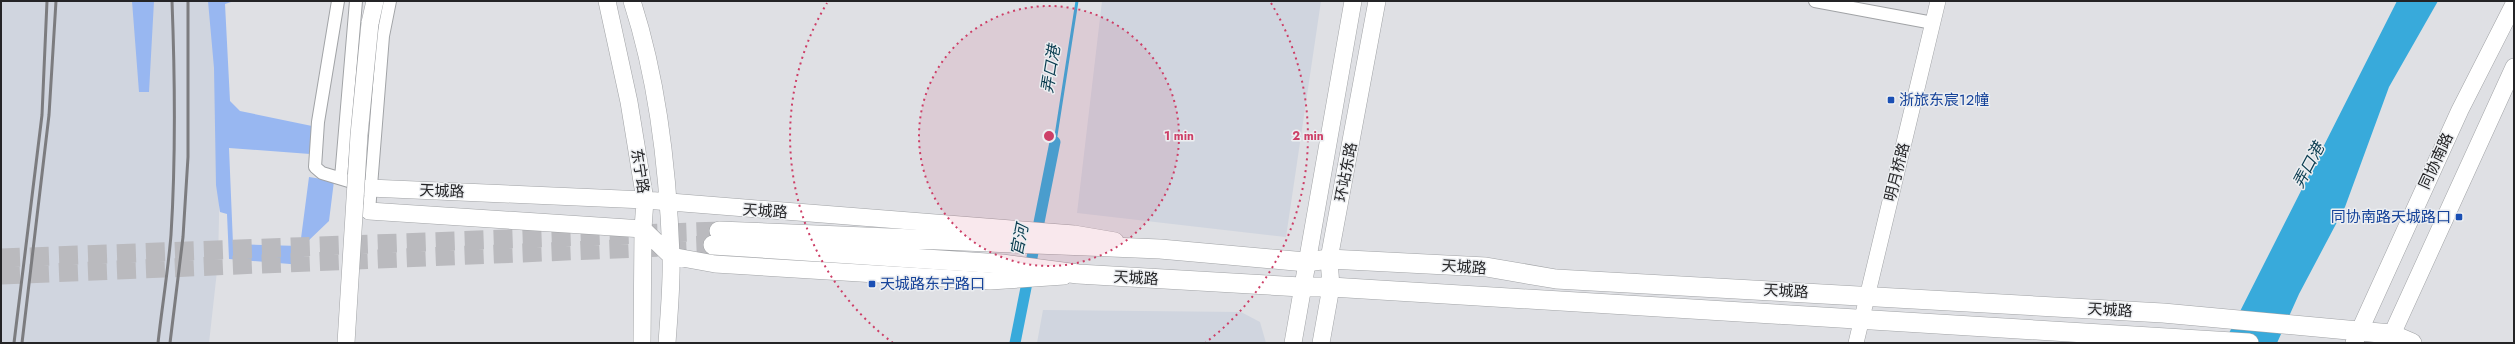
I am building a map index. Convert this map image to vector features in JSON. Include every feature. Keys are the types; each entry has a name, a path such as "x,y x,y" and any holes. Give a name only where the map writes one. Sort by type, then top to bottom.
{"main road":[{"path":"346,343 359,135 370,23 375,1"},
{"name":"东宁路","path":"607,1 629,102 645,200 643,229 642,343"},
{"name":"东宁路","path":"632,1 641,30 659,123 672,256 667,343"},
{"name":"环站东路","path":"1293,343 1301,287 1352,1"},
{"name":"环站东路","path":"1322,343 1331,287 1329,259 1378,1"},
{"name":"同协南路","path":"2356,337 2460,110 2514,4"},
{"name":"同协南路","path":"2390,338 2514,67"},
{"name":"天城路","path":"369,188 645,200 1012,236 1060,239 1306,262 1329,259 1486,267 1556,279 1867,295 2219,318 2298,325 2356,337 2390,338 2412,343"},
{"name":"天城路","path":"369,210 643,229"},
{"path":"643,229 672,256"},
{"name":"天城路","path":"1012,236 716,238 1005,273 1030,280 1078,274"},
{"name":"天城路","path":"672,256 716,264 1005,273 1053,271 1078,274 1301,287 1331,287 1863,318 2158,340 2212,340 2249,343"}],"street":[{"path":"338,1 318,122 315,167 322,173 369,188"},
{"path":"341,178 356,1"},
{"path":"369,210 369,188 383,36 386,14 390,1"},
{"path":"1815,1 1933,23"},
{"name":"明月桥路","path":"1856,343 1938,1"}],"shaded area":[{"path":"1,1 224,1 218,262 209,343 1,343"},
{"path":"132,1 154,1 149,92 139,92"},
{"path":"208,1 234,1 225,4 230,101 240,111 312,126 310,154 229,148 233,244 300,246 309,177 334,181 329,221 306,243 302,265 229,259 227,214 220,212 216,185 214,68"},
{"path":"1102,1 1321,1 1286,237 1077,213"},
{"path":"2397,1 2438,1 2389,87 2345,207 2299,294 2277,343 2224,343"},
{"path":"1043,310 1241,312 1260,322 1266,343 1037,343"}],"waterway":[{"name":"弄口港","path":"1055,142 1077,1"},
{"name":"官河","path":"1015,343 1055,142"}],"tunnel":[{"path":"1,258 719,231"},
{"path":"1,275 709,245"}],"railway":[{"path":"14,343 42,115 47,1"},
{"path":"22,343 49,115 56,1"},
{"path":"158,343 170,248 173,205 174,59 172,1"},
{"path":"170,343 183,237 188,157 188,1"}],"place":[{"name":"浙旅东宸12幢","path":"1891,100"},
{"name":"同协南路天城路口","path":"2459,217"},
{"name":"天城路东宁路口","path":"872,284"}]}
